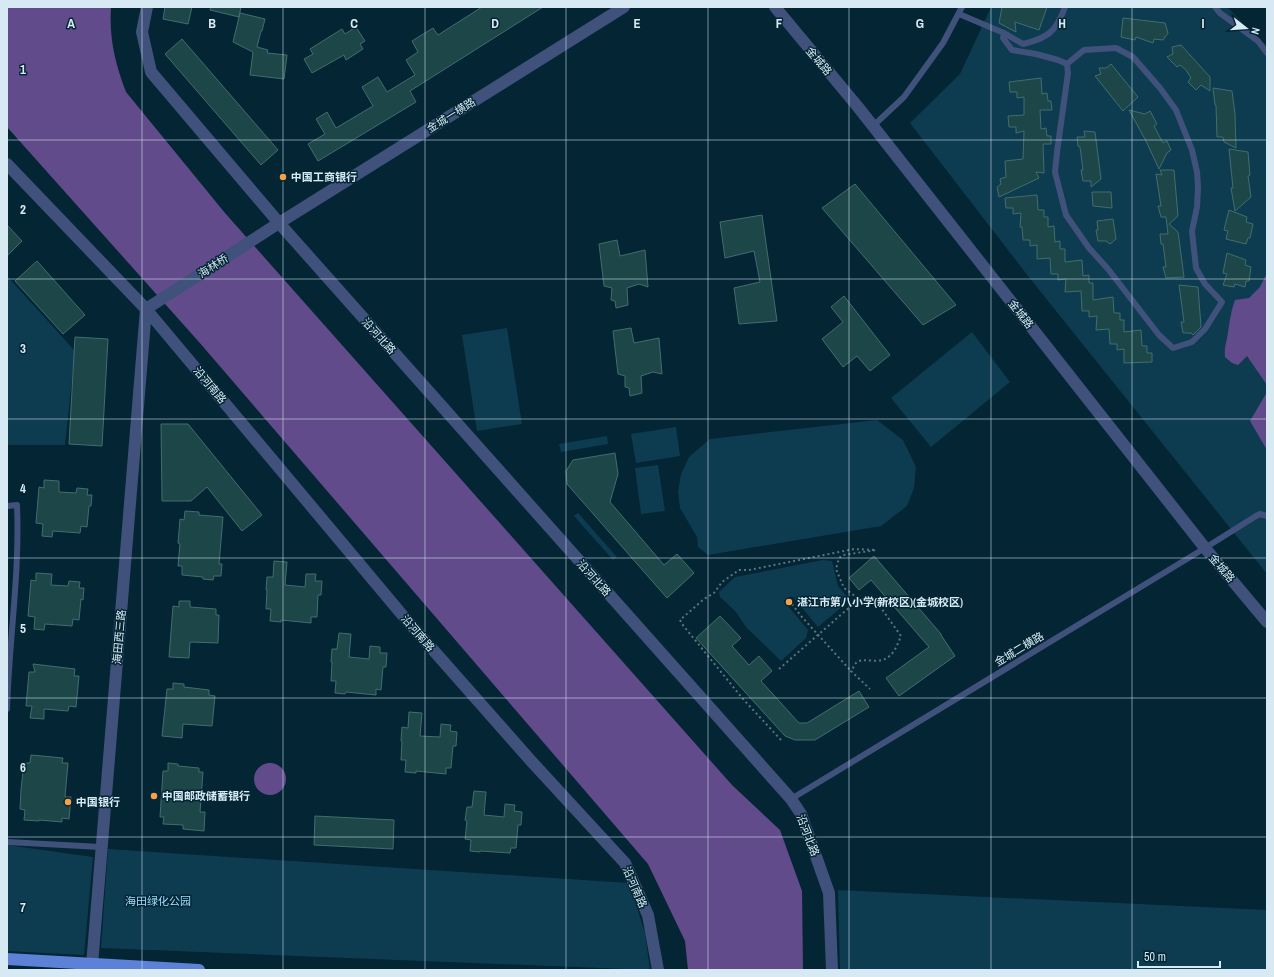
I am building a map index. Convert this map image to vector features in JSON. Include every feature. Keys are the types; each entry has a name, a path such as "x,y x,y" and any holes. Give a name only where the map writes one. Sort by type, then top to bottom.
{"main road":[{"path":"7,959 199,970"}],"street":[{"name":"沿河北路","path":"147,7 142,32 151,72 279,223 791,799 801,814 829,893 832,970"},
{"name":"金城一横路","path":"279,223 624,7"},
{"name":"金城路","path":"775,7 858,107 1205,548 1267,622"},
{"name":"沿河南路","path":"7,164 146,309 404,617 532,762 625,863 648,915 658,970"},
{"name":"海林桥","path":"146,309 279,223"},
{"name":"海田西三路","path":"92,964 146,309"}],"lane":[{"path":"873,126 904,97 943,43 962,7"},
{"path":"959,14 1004,33 1023,44 1038,40 1050,34 1061,18 1065,7"},
{"path":"1215,7 1220,13 1258,41 1267,53"},
{"path":"1004,33 1003,38 1012,50 1036,54 1067,64"},
{"path":"1116,48 1133,57 1160,88 1176,110 1192,150 1197,172 1197,207 1192,231 1196,268 1205,284 1222,302 1205,329 1192,342 1173,348 1159,335 1112,274 1089,248 1066,215 1055,172 1056,152 1061,129 1068,74 1067,64 1084,50 1116,48"},
{"path":"7,506 17,506 18,517 7,709"},
{"name":"金城二横路","path":"791,799 1256,516 1260,514 1267,516"},
{"path":"7,842 101,847"}],"path":[{"path":"781,740 743,699 680,620 704,599 714,593 722,582 739,570 749,570 854,549 876,550 843,554 838,558 836,570 844,588 859,598 879,605 901,636 894,652 882,660 874,662 862,660 857,662 851,671"},
{"path":"780,669 859,598"},
{"path":"789,600 801,616 851,671 870,689"}],"green space":[{"path":"991,7 1227,7 1265,44 1267,48 1267,574 1028,276 910,123 960,74"},
{"path":"7,276 75,351 65,445 7,445"},
{"path":"507,328 522,424 477,431 462,335"},
{"path":"972,332 1010,382 931,447 891,398"},
{"path":"877,420 903,440 916,467 914,488 907,506 881,526 708,555 698,547 697,537 680,508 678,492 681,474 689,457 710,439"},
{"path":"676,427 680,456 636,463 631,434"},
{"path":"607,436 608,444 561,452 559,444"},
{"path":"658,465 665,511 641,514 635,468"},
{"path":"578,513 617,557 613,560 574,516"},
{"path":"823,560 832,561 838,586 850,600 818,627 793,597 786,599 784,601 808,630 806,638 781,661 746,627 736,612 720,597 719,592 735,577"},
{"path":"7,845 93,857 84,955 7,951"},
{"name":"海田绿化公园","path":"108,849 629,883 645,933 650,970 101,948"},
{"path":"838,890 1267,910 1267,970 840,970"}],"shaded area":[{"path":"7,7 111,7 112,40 119,71 126,92 225,213 732,785 780,830 802,891 803,970 688,970 685,941 648,864 199,342 7,127"},
{"path":"1267,273 1267,385 1247,356 1238,365 1232,363 1225,357 1225,347 1232,308 1235,300 1249,298 1260,287"},
{"path":"1267,392 1267,450 1250,421"},
{"path":"267,763 273,763 283,770 286,779 285,785 279,792 273,795 267,795 257,788 254,782 254,776 261,766"}],"building":[{"path":"165,7 192,7 188,24 163,19"},
{"path":"211,7 241,7 239,17 210,10"},
{"path":"482,7 543,7 410,91 416,102 318,161 308,144 325,134 316,119 327,112 336,128 373,106 362,87 378,77 387,92 415,75 406,60 418,52 412,41 433,28 438,35"},
{"path":"1002,7 1047,7 1039,30 1015,22 1016,32 999,23"},
{"path":"240,13 265,19 257,47 268,50 267,53 287,55 284,79 250,75 253,52 233,42"},
{"path":"1123,18 1165,23 1168,33 1163,40 1154,39 1153,43 1136,37 1135,40 1121,37"},
{"path":"356,27 365,41 360,44 363,49 346,60 344,55 312,73 304,59 313,54 310,49 342,29 345,34"},
{"path":"182,39 278,150 261,165 165,54"},
{"path":"1181,45 1210,77 1210,91 1201,85 1196,90 1188,82 1191,78 1186,70 1180,65 1177,67 1167,57 1173,54 1172,47"},
{"path":"1111,64 1138,97 1123,111 1095,76 1101,74 1099,68 1106,68"},
{"path":"1041,78 1042,94 1047,93 1048,101 1051,101 1052,110 1040,110 1041,129 1046,128 1047,136 1051,136 1051,144 1043,144 1044,173 1036,172 1039,178 999,197 997,187 1001,184 1000,179 1006,177 1005,161 1023,159 1024,131 1016,133 1016,127 1009,127 1008,116 1024,115 1024,97 1017,98 1017,92 1010,92 1009,82"},
{"path":"1213,88 1232,91 1235,114 1236,148 1224,142 1223,137 1217,137 1216,105"},
{"path":"1129,110 1145,114 1150,111 1157,124 1154,126 1163,143 1167,141 1171,150 1167,153 1159,169 1146,141"},
{"path":"1084,131 1095,132 1101,179 1091,187 1091,181 1083,181 1080,147 1078,146 1077,137 1085,137"},
{"path":"1229,149 1248,152 1250,175 1248,176 1251,197 1235,211 1231,188 1233,188"},
{"path":"1160,170 1174,170 1178,216 1169,224 1178,232 1184,277 1166,278 1163,267 1166,267 1160,234 1168,234 1166,217 1161,217 1158,206 1161,206 1156,174 1162,175"},
{"path":"855,184 956,305 923,325 822,208"},
{"path":"1092,192 1111,192 1112,208 1093,206"},
{"path":"1037,195 1038,210 1044,210 1044,217 1048,217 1048,227 1054,226 1055,242 1060,241 1060,249 1065,249 1065,262 1082,260 1083,276 1089,275 1089,283 1093,283 1093,300 1113,297 1114,313 1120,313 1120,320 1124,320 1124,332 1141,330 1142,346 1147,346 1147,353 1152,353 1152,362 1124,363 1124,349 1117,350 1117,344 1110,344 1109,329 1096,330 1097,316 1089,317 1089,311 1082,311 1081,291 1065,292 1066,279 1058,280 1058,274 1051,274 1050,258 1037,259 1037,245 1030,246 1030,240 1023,240 1022,227 1020,227 1021,213 1013,214 1013,208 1006,208 1005,198"},
{"path":"1229,210 1247,217 1246,222 1253,224 1250,238 1248,238 1246,244 1226,239 1228,231 1224,230"},
{"path":"762,215 777,321 739,324 734,288 760,282 754,251 725,258 720,222"},
{"path":"1113,219 1116,239 1110,244 1106,241 1098,241 1096,230 1098,230 1097,221"},
{"path":"7,225 22,241 7,256"},
{"path":"617,240 620,256 645,250 648,287 639,284 627,288 628,305 616,308 615,301 611,300 612,288 604,286 599,244"},
{"path":"1227,253 1246,260 1245,265 1251,267 1249,281 1246,281 1245,287 1235,284 1234,287 1223,285 1227,274 1223,273"},
{"path":"37,261 85,315 63,334 15,281"},
{"path":"1179,285 1198,287 1201,327 1193,335 1191,333 1183,333 1181,322 1184,322"},
{"path":"844,296 890,355 870,371 857,356 843,367 822,339 843,322 831,307"},
{"path":"631,328 634,343 659,338 662,374 653,372 641,376 642,393 630,396 629,388 625,387 625,376 618,374 613,331"},
{"path":"75,337 108,339 102,446 69,444"},
{"path":"161,424 188,424 262,515 242,531 207,487 191,501 162,501"},
{"path":"615,453 618,474 610,502 664,565 677,554 694,573 667,598 567,484 566,471 573,460"},
{"path":"44,480 59,481 59,492 76,493 77,488 88,489 87,495 92,495 91,506 89,506 87,527 81,526 80,533 53,531 52,537 42,536 43,524 36,523 39,487 44,488"},
{"path":"185,511 199,512 199,515 223,517 219,564 222,564 221,576 214,576 213,580 203,579 203,577 182,575 182,566 178,566 180,519 184,520"},
{"path":"874,556 941,634 955,656 899,696 886,678 929,647 871,580 859,590 849,578"},
{"path":"274,561 287,562 285,585 305,587 306,574 316,574 315,581 322,581 321,595 318,595 317,617 311,617 311,623 281,620 281,622 270,621 271,609 266,609 266,590 267,577 273,577"},
{"path":"36,573 52,574 51,585 68,586 69,581 80,582 79,588 84,588 83,600 81,599 79,620 73,619 72,626 45,624 44,630 34,629 35,617 28,616 31,580 36,581"},
{"path":"179,601 190,601 190,607 216,609 216,615 219,615 218,643 190,642 189,658 169,657 173,606 179,607"},
{"path":"720,616 741,638 732,646 749,665 759,656 772,671 761,681 799,723 807,723 859,691 869,707 815,740 795,740 785,736 696,638"},
{"path":"339,633 351,634 349,657 369,659 370,646 380,647 380,653 387,653 386,667 383,667 381,690 376,689 376,695 346,692 345,694 335,693 336,681 331,681 331,662 332,649 337,649"},
{"path":"33,664 75,669 74,676 79,676 76,707 69,706 68,711 44,709 44,719 30,718 32,706 26,706 29,672 35,672"},
{"path":"173,683 184,684 184,687 209,690 209,695 215,696 212,726 183,724 182,738 162,736 167,689 173,689"},
{"path":"409,712 422,713 420,736 440,737 441,724 451,725 450,731 457,732 456,746 453,746 451,768 446,768 446,774 416,771 416,773 405,772 406,760 401,760 401,741 402,727 408,728"},
{"path":"31,755 63,758 62,763 68,763 65,797 71,797 69,819 62,818 62,822 24,820 25,810 20,809 21,789 24,763 30,763"},
{"path":"168,763 178,764 178,766 199,768 199,772 203,772 200,812 205,812 204,831 183,829 183,825 163,824 164,817 160,817 163,771 168,771"},
{"path":"474,791 486,792 484,815 504,817 505,804 515,805 514,811 522,812 521,825 518,825 516,848 511,848 510,853 470,851 471,840 465,839 467,821 465,820 467,807 472,807"},
{"path":"315,816 394,820 393,849 314,845"}],"place":[{"name":"中国工商银行","path":"283,177"},
{"name":"湛江市第八小学(新校区)(金城校区)","path":"789,602"},
{"name":"中国邮政储蓄银行","path":"154,796"},
{"name":"中国银行","path":"68,802"}]}
